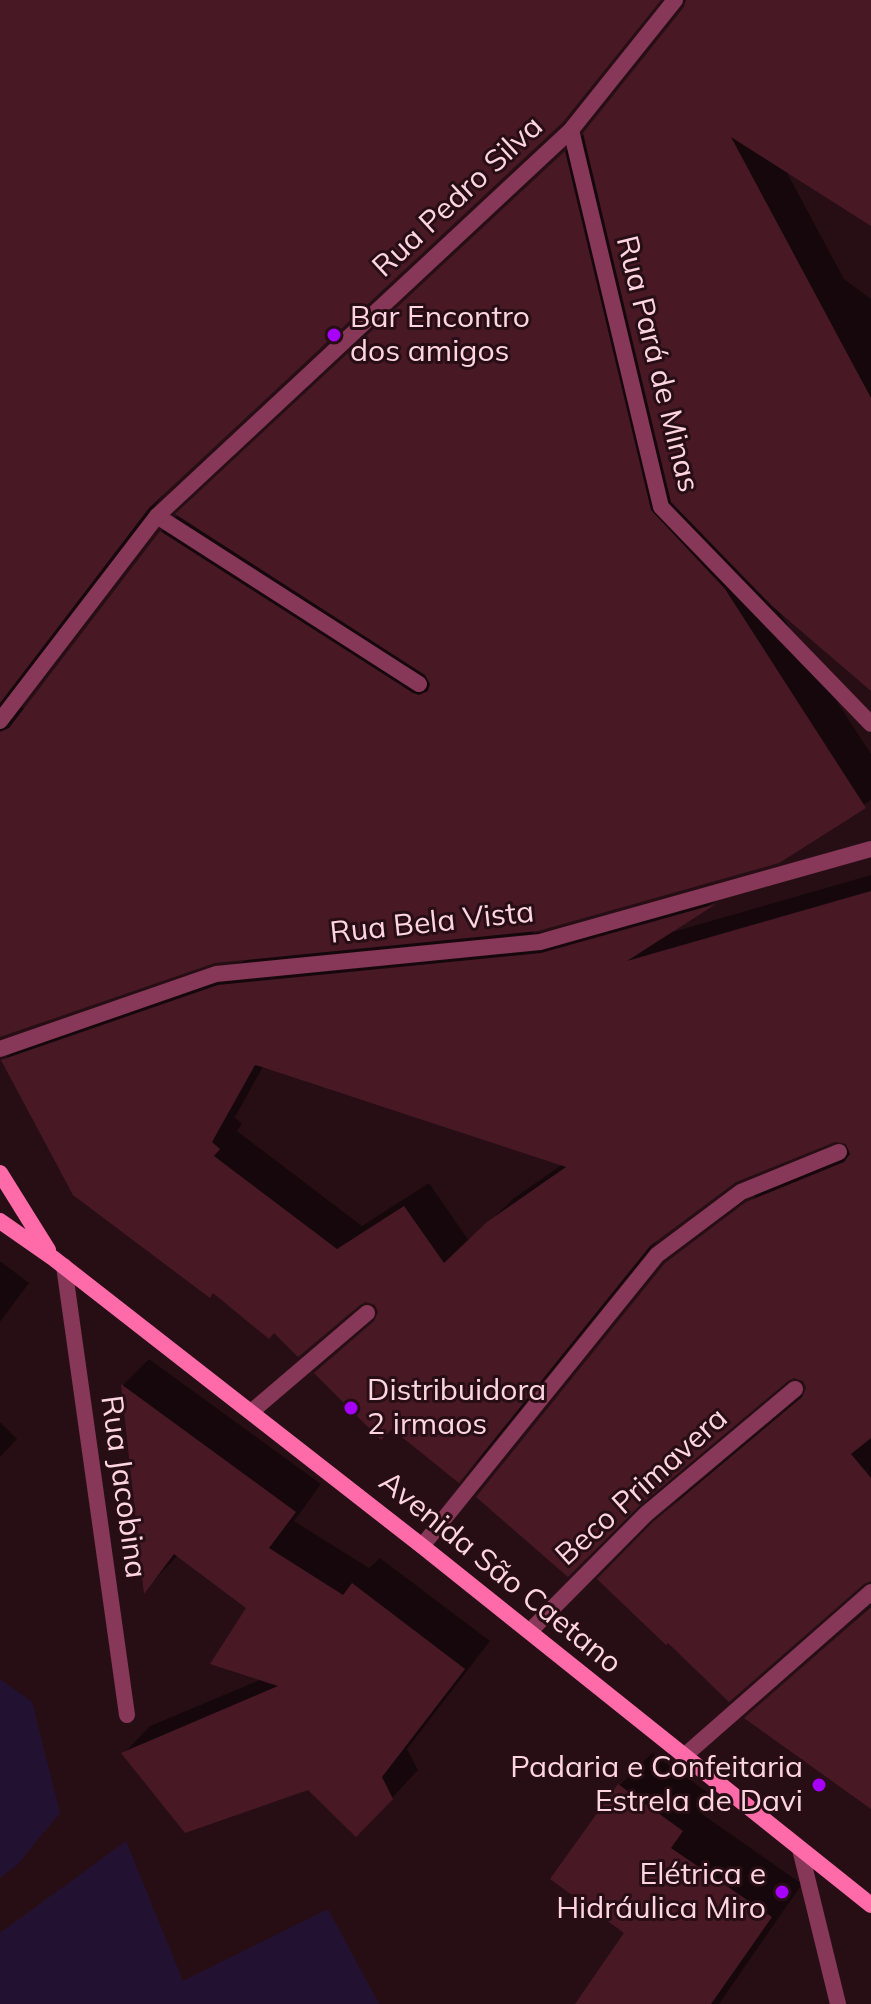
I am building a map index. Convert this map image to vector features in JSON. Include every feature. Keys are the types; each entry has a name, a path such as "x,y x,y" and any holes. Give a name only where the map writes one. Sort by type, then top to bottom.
{"street":[{"name":"Rua Pedro Silva","path":"0,721 157,516 571,130 675,0"},
{"name":"Rua Pará de Minas","path":"571,130 661,507 871,724"},
{"path":"157,516 419,684"},
{"name":"Rua Bela Vista","path":"0,1049 216,974 540,942 871,849"},
{"path":"422,1546 657,1255 741,1192 839,1152"},
{"path":"0,1173 58,1262"},
{"name":"Avenida São Caetano","path":"0,1221 58,1262 422,1546 871,1905"},
{"name":"Rua Jacobina","path":"58,1262 127,1715"},
{"path":"251,1412 367,1313"},
{"name":"Beco Primavera","path":"530,1631 646,1514 795,1389"},
{"path":"683,1757 871,1592"},
{"path":"800,1849 838,2004"}],"shaded area":[{"path":"0,1679 32,1702 60,1813 17,1865 0,1878"},
{"path":"126,1841 183,1981 328,1909 379,2004 0,2004 0,1933"}],"building":[{"path":"0,0 661,0 563,122 149,508 0,703"},
{"path":"686,0 871,0 871,226 731,137 871,398 871,691 772,606 671,502 583,133 684,7"},
{"path":"565,151 651,510 725,589 866,808 779,863 538,931 215,963 0,1037 0,732 9,728 160,531 413,693 419,695 428,691 430,684 425,675 175,514"},
{"path":"871,891 871,1438 851,1454 871,1478 871,1581 729,1702 597,1579 653,1522 802,1397 806,1388 803,1381 794,1378 788,1381 639,1506 568,1577 476,1497 665,1263 746,1202 844,1162 850,1154 846,1144 835,1142 736,1182 650,1246 459,1483 392,1429 381,1440 314,1373 374,1321 378,1312 375,1305 366,1302 360,1305 298,1357 274,1333 269,1339 213,1293 210,1298 73,1195 1,1060 218,985 541,953 716,904 627,961","holes":["255,1065 566,1167 487,1222 444,1263 404,1206 337,1249 214,1156 220,1149 212,1142"]},
{"path":"121,1384 296,1512 269,1548 343,1595 352,1583 465,1669 382,1777 393,1799 356,1837 308,1790 185,1833 121,1753 278,1686 210,1664 246,1608 174,1554 144,1594"},
{"path":"871,1607 871,1809 744,1718"},
{"path":"618,1784 683,1831 671,1848 772,1917 711,2004 575,2004 624,1933 550,1879"}],"place":[{"name":"Bar Encontro dos amigos","path":"334,335"},
{"name":"Distribuidora 2 irmaos","path":"351,1408"},
{"name":"Padaria e Confeitaria Estrela de Davi","path":"819,1785"},
{"name":"Elétrica e Hidráulica Miro","path":"782,1892"}]}
